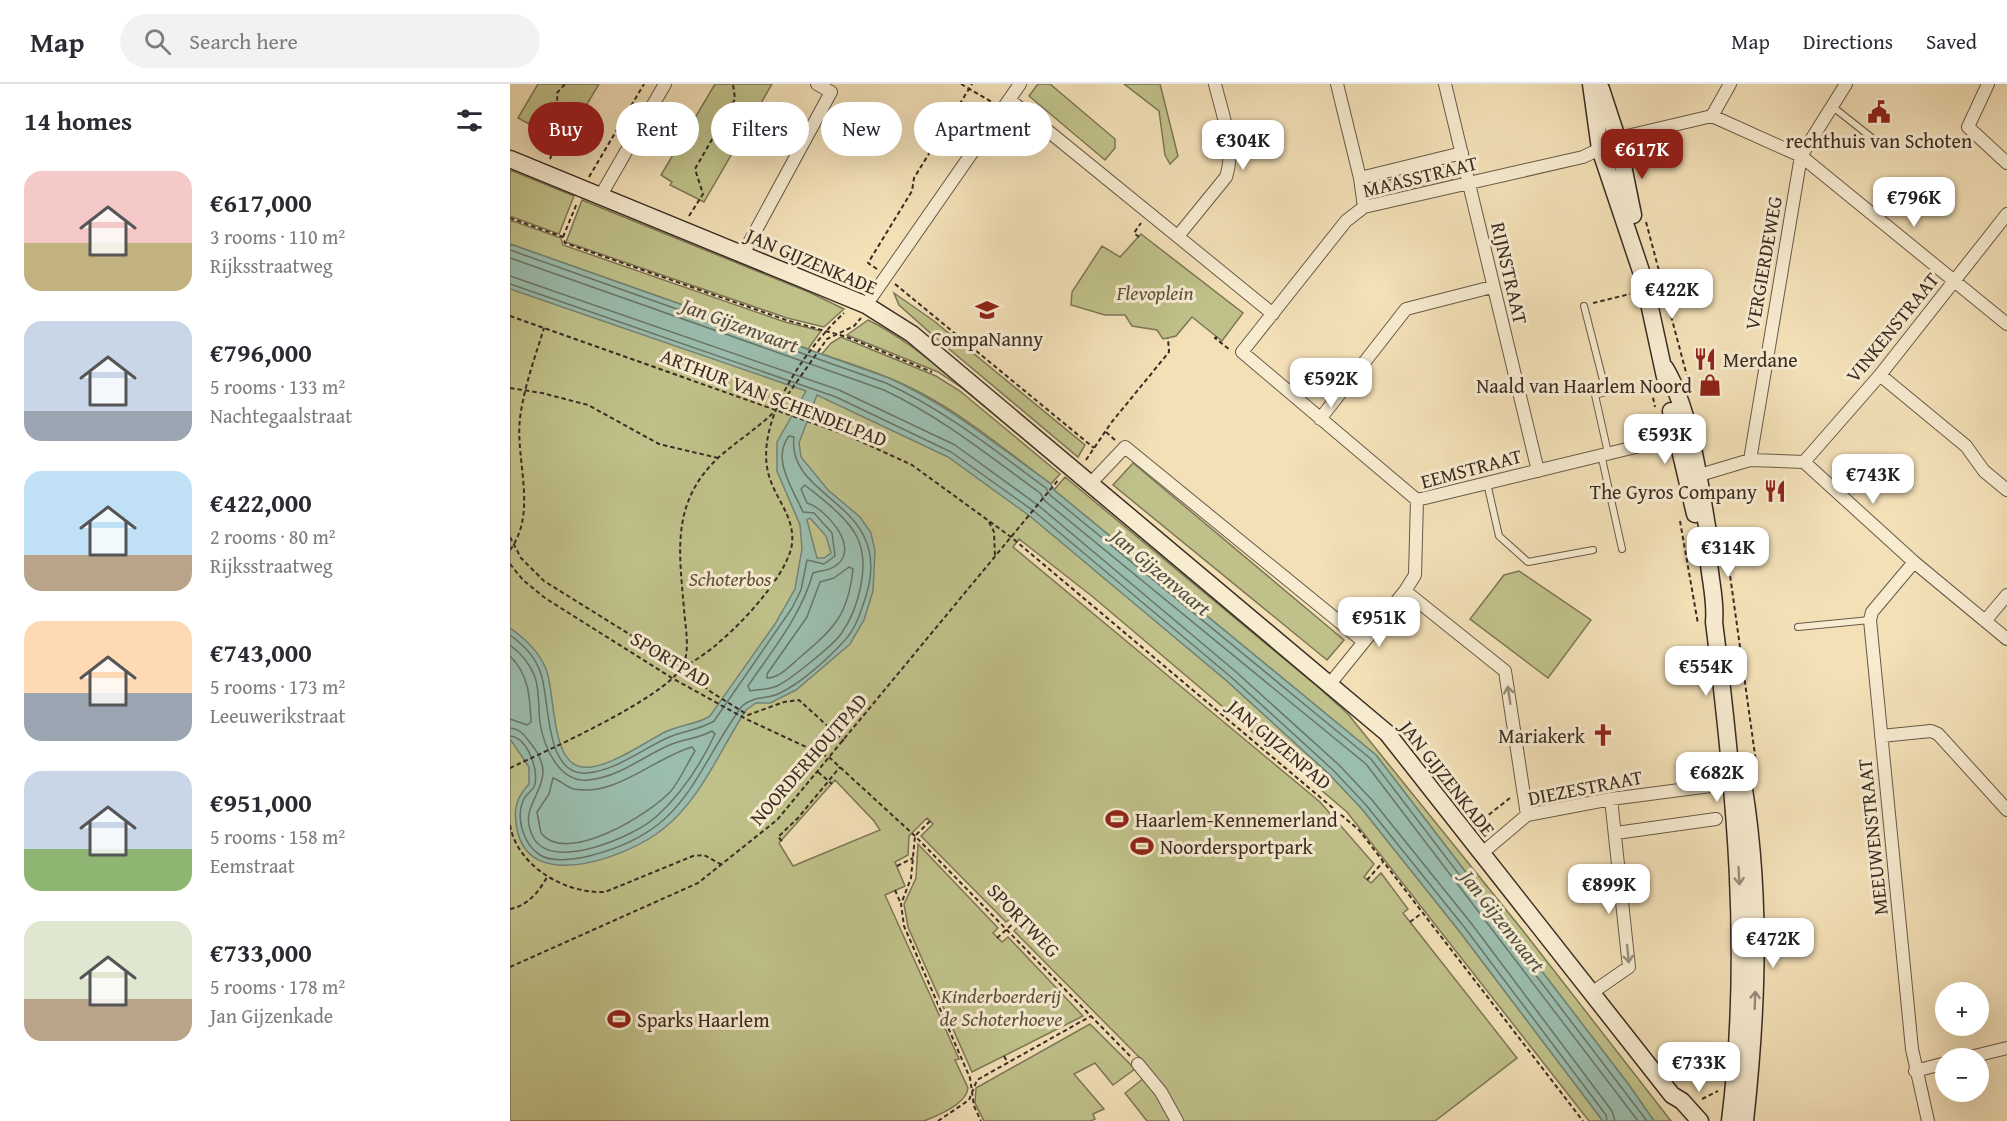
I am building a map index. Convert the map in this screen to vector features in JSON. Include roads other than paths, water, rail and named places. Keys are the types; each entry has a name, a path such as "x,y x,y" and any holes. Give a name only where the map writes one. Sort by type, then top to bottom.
{"main road":[{"path":"1591,84 1600,149 1644,280 1665,368 1665,383 1692,478 1700,539 1707,552 1715,609 1713,622 1754,878 1756,957 1754,1034 1745,1121"},
{"path":"1600,84 1618,141 1645,267 1644,280"},
{"name":"JAN GIJZENKADE","path":"510,159 860,302 912,334 1387,733 1677,1098 1700,1121"},
{"path":"1731,1121 1739,1033 1742,957 1738,786"},
{"name":"JAN GIJZENKADE","path":"1677,1098 1674,1105 1687,1121"}],"street":[{"path":"601,195 666,84"},
{"path":"742,254 831,92 817,84"},
{"path":"1008,102 1020,84"},
{"path":"1178,236 1226,177 1227,133 1215,84"},
{"path":"1337,84 1360,178 1364,207"},
{"name":"RIJNSTRAAT","path":"1445,84 1538,471"},
{"path":"1730,84 1712,116 1801,156 2007,324"},
{"name":"VERGIERDEWEG","path":"1750,460 1801,156 1846,84"},
{"path":"1988,84 1968,127 2007,163"},
{"name":"MAASSTRAAT","path":"1320,419 1242,352 1346,221 1364,207 1583,157 1618,141 1712,116"},
{"path":"1052,139 1178,236 1273,314"},
{"path":"1360,178 1462,153"},
{"path":"860,302 969,156"},
{"name":"VINKENSTRAAT","path":"1804,462 1880,375 2007,214"},
{"path":"1417,500 1320,419 1406,309 1492,286"},
{"path":"1880,375 1966,446 1984,471 2007,490"},
{"name":"EEMSTRAAT","path":"1329,685 1405,591 1415,575 1417,500 1656,442"},
{"path":"1090,484 1125,447 1364,642"},
{"path":"1692,478 1750,460 1804,462 1914,562 2007,639"},
{"path":"1870,620 1872,612 1914,562"},
{"path":"1405,591 1505,671 1527,815"},
{"path":"1985,621 2007,595"},
{"name":"MEEUWENSTRAAT","path":"1870,620 1915,1071 1928,1121"},
{"path":"1881,736 1931,731 1938,734 2007,810"},
{"name":"DIEZESTRAAT","path":"1481,854 1527,815 1611,799 1718,785 1738,786"},
{"path":"1593,992 1629,967 1611,799"},
{"path":"1616,833 1716,819"},
{"path":"1989,1052 2007,1048"},
{"path":"1138,1064 1161,1092 1177,1121"},
{"path":"1915,1071 1935,1066"}],"lane":[{"path":"1832,106 1881,145"},
{"path":"1584,306 1606,392 1595,395 1622,549"},
{"path":"1487,483 1498,536 1528,562 1593,550"},
{"path":"1798,627 1870,620"}],"water":[{"name":"Jan Gijzenvaart","path":"510,244 889,378 933,401 992,441 1051,484 1054,490 1376,755 1629,1085 1654,1121 1603,1121 1460,932 1362,809 1329,774 1227,681 1031,517 948,457 817,395 799,443 801,457 828,490 860,517 871,533 875,551 873,591 864,620 850,644 796,690 770,703 756,703 746,710 699,789 663,829 628,850 582,864 560,865 540,861 525,849 516,822 517,805 521,794 529,784 529,767 510,739 510,628 531,646 546,669 558,738 569,760 578,766 598,766 610,762 669,730 710,716 775,624 795,589 802,549 800,525 777,471 777,442 806,391 510,289","holes":["810,518 826,536 831,553 824,558 817,558 807,520"]}],"place":[{"name":"rechthuis van Schoten","path":"1879,112"},
{"name":"CompaNanny","path":"987,310"},
{"name":"Merdane","path":"1705,359"},
{"name":"Naald van Haarlem Noord","path":"1710,385"},
{"name":"The Gyros Company","path":"1775,491"},
{"name":"Mariakerk","path":"1603,735"},
{"name":"Haarlem-Kennemerland","path":"1117,819"},
{"name":"Noordersportpark","path":"1142,846"},
{"name":"Sparks Haarlem","path":"619,1019"}],"park label":[{"name":"Flevoplein","path":"1155,292"},
{"name":"Schoterbos","path":"730,578"},
{"name":"Kinderboerderij de Schoterhoeve","path":"1001,1006"}]}
